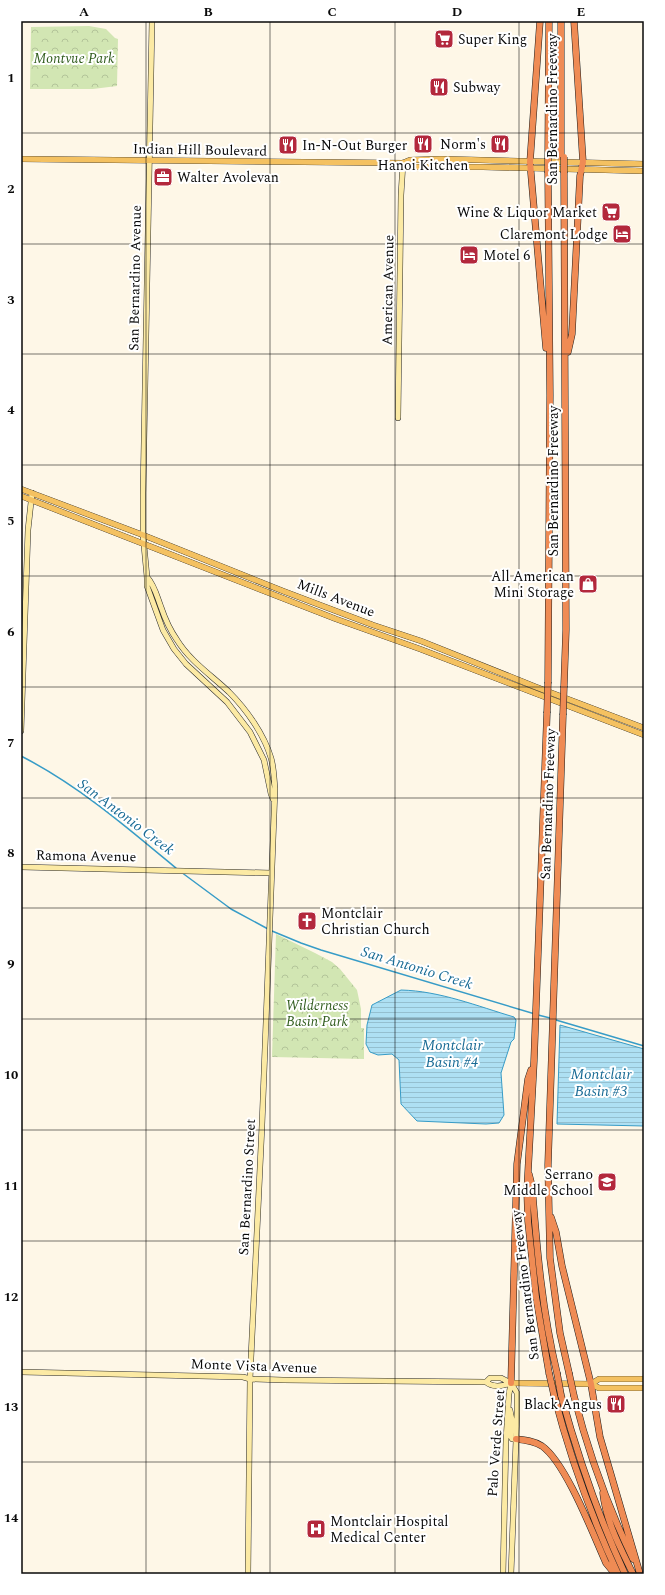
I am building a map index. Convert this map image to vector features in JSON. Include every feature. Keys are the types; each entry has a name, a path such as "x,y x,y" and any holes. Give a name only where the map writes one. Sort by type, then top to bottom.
{"highway":[{"path":"540,21 531,165 550,395"},
{"name":"San Bernardino Freeway","path":"549,21 548,173 550,395 548,682 534,1061 527,1165 528,1213 540,1323 554,1395 579,1480 616,1574"},
{"path":"560,21 562,157"},
{"name":"San Bernardino Freeway","path":"564,21 562,173 566,359 564,429 566,630 548,1165 550,1258 560,1333 574,1396 589,1449 622,1537 640,1574"},
{"path":"566,359 572,334 580,176 583,162 574,21"},
{"path":"511,1383 518,1153 528,1079 534,1061"},
{"path":"527,1165 532,1186 542,1293 547,1328 561,1395 578,1456 590,1490 604,1527 625,1574"},
{"path":"549,1209 556,1232 562,1266 590,1384 600,1437 640,1574"},
{"path":"516,1439 526,1440 538,1444 548,1451 555,1459 567,1479 606,1563 616,1574"},
{"path":"602,1486 604,1505 608,1518 633,1574"}],"main road":[{"name":"San Bernardino Avenue","path":"143,535 152,21"},
{"name":"Indian Hill Boulevard","path":"21,158 149,161 403,163 410,160 441,159 531,165"},
{"path":"531,165 583,162 644,164"},
{"name":"American Avenue","path":"398,418 403,163"},
{"path":"531,165 589,170 644,171"},
{"name":"Mills Avenue","path":"21,488 283,591 373,625 421,641 644,728"},
{"path":"21,732 28,530 32,493"},
{"name":"Mills Avenue","path":"21,496 283,598 644,735"},
{"name":"San Bernardino Street","path":"143,535 148,577 147,586 153,607 163,630 174,649 186,664 227,702 250,732 264,760 271,794 274,801"},
{"name":"San Bernardino Street","path":"148,577 153,584 167,624 178,641 191,658 236,699 255,725 272,758 274,773 262,1130 250,1379 248,1574"},
{"name":"Ramona Avenue","path":"21,867 271,873"},
{"name":"Monte Vista Avenue","path":"21,1372 243,1377 250,1379 486,1382 490,1385 502,1386 511,1383 590,1384 599,1388 644,1388"},
{"name":"Monte Vista Avenue","path":"486,1382 490,1378 502,1378 511,1383"},
{"name":"Monte Vista Avenue","path":"590,1384 599,1379 644,1379"},
{"name":"Palo Verde Street","path":"503,1574 508,1402 511,1383"},
{"name":"Palo Verde Street","path":"511,1383 517,1393 511,1574"},
{"path":"508,1402 512,1420 512,1439 516,1439"}],"green space":[{"name":"Montvue Park","path":"89,26 106,29 118,39 117,86 93,89 30,89 31,27"},
{"name":"Wilderness Basin Park","path":"276,934 332,962 340,969 357,990 361,1009 361,1028 364,1028 364,1059 272,1057"}],"water":[{"name":"Montclair Basin #4","path":"401,990 444,996 514,1017 516,1020 514,1039 511,1042 501,1073 504,1115 499,1123 486,1124 417,1121 401,1104 399,1060 392,1054 378,1055 370,1052 366,1044 367,1025 372,1005"},
{"name":"Montclair Basin #3","path":"560,1025 644,1049 644,1126 557,1124"}],"waterway":[{"name":"San Antonio Creek","path":"21,756 63,780 102,808 177,869"},
{"name":"San Antonio Creek","path":"181,872 231,909 268,929"},
{"name":"San Antonio Creek","path":"272,931 321,950 535,1014"},
{"name":"San Antonio Creek","path":"538,1015 550,1018"},
{"name":"San Antonio Creek","path":"556,1020 644,1046"}],"place":[{"name":"Super King","path":"444,39"},
{"name":"Subway","path":"439,87"},
{"name":"Hanoi Kitchen","path":"423,144"},
{"name":"Norm's","path":"500,144"},
{"name":"In-N-Out Burger","path":"288,145"},
{"name":"Walter Avolevan","path":"163,177"},
{"name":"Wine & Liquor Market","path":"611,212"},
{"name":"Claremont Lodge","path":"622,234"},
{"name":"Motel 6","path":"469,255"},
{"name":"All American Mini Storage","path":"588,584"},
{"name":"Montclair Christian Church","path":"307,921"},
{"name":"Serrano Middle School","path":"607,1182"},
{"name":"Black Angus","path":"616,1404"},
{"name":"Montclair Hospital Medical Center","path":"316,1529"}]}
